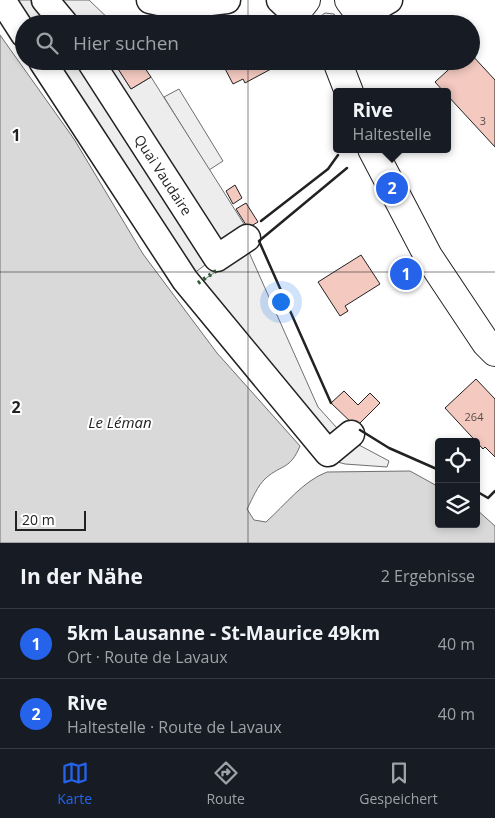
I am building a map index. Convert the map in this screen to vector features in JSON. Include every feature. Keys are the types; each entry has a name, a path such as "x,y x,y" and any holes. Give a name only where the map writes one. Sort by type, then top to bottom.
{"main road":[{"path":"340,70 347,88"},
{"path":"374,153 428,256 486,342 495,352"}],"street":[{"path":"2,0 15,20"},
{"path":"45,0 58,15"},
{"path":"150,0 177,6 227,0"},
{"path":"357,13 389,0"},
{"path":"48,70 200,301 328,453 351,434"},
{"name":"Quai Vaudaire","path":"96,70 217,258 247,238"}],"shaded area":[{"path":"2,0 89,0 105,15 16,15"},
{"path":"325,13 335,15 322,15"},
{"path":"48,70 119,70 131,89 151,77 249,232 185,280"},
{"path":"179,89 223,161 209,170 164,97"},
{"path":"248,250 318,407 346,438 389,461 387,467 345,464 330,460 187,291"}],"water":[{"name":"Le Léman","path":"0,35 15,56 15,70 25,70 74,139 143,254 217,353 300,446 289,463 266,478 258,488 247,509 254,520 266,522 302,487 327,472 410,471 435,485 435,528 480,528 480,513 495,526 495,543 0,543"}],"building":[{"path":"480,64 495,80 495,147 451,99 451,88 440,88 435,82 448,70 480,70"},
{"path":"119,70 146,70 151,77 131,89"},
{"path":"226,70 269,70 245,83 243,79 233,84"},
{"path":"235,185 242,198 233,204 226,191"},
{"path":"246,203 258,222 248,228 236,209"},
{"path":"361,255 380,284 345,306 348,311 340,316 318,282"},
{"path":"476,379 495,399 495,457 485,447 483,449 480,446 480,438 473,438 445,408"},
{"path":"344,391 358,405 370,393 380,403 356,427 331,403"}],"hedge":[{"path":"198,283 219,269"}],"wall":[{"path":"261,221 328,169 338,155"},
{"path":"331,403 259,241 347,168"},
{"path":"360,430 389,448 435,468"},
{"path":"480,493 488,498 495,491"}],"place":[{"name":"Rive","path":"392,188"},
{"name":"5km Lausanne - St-Maurice 49km","path":"406,274"}]}
